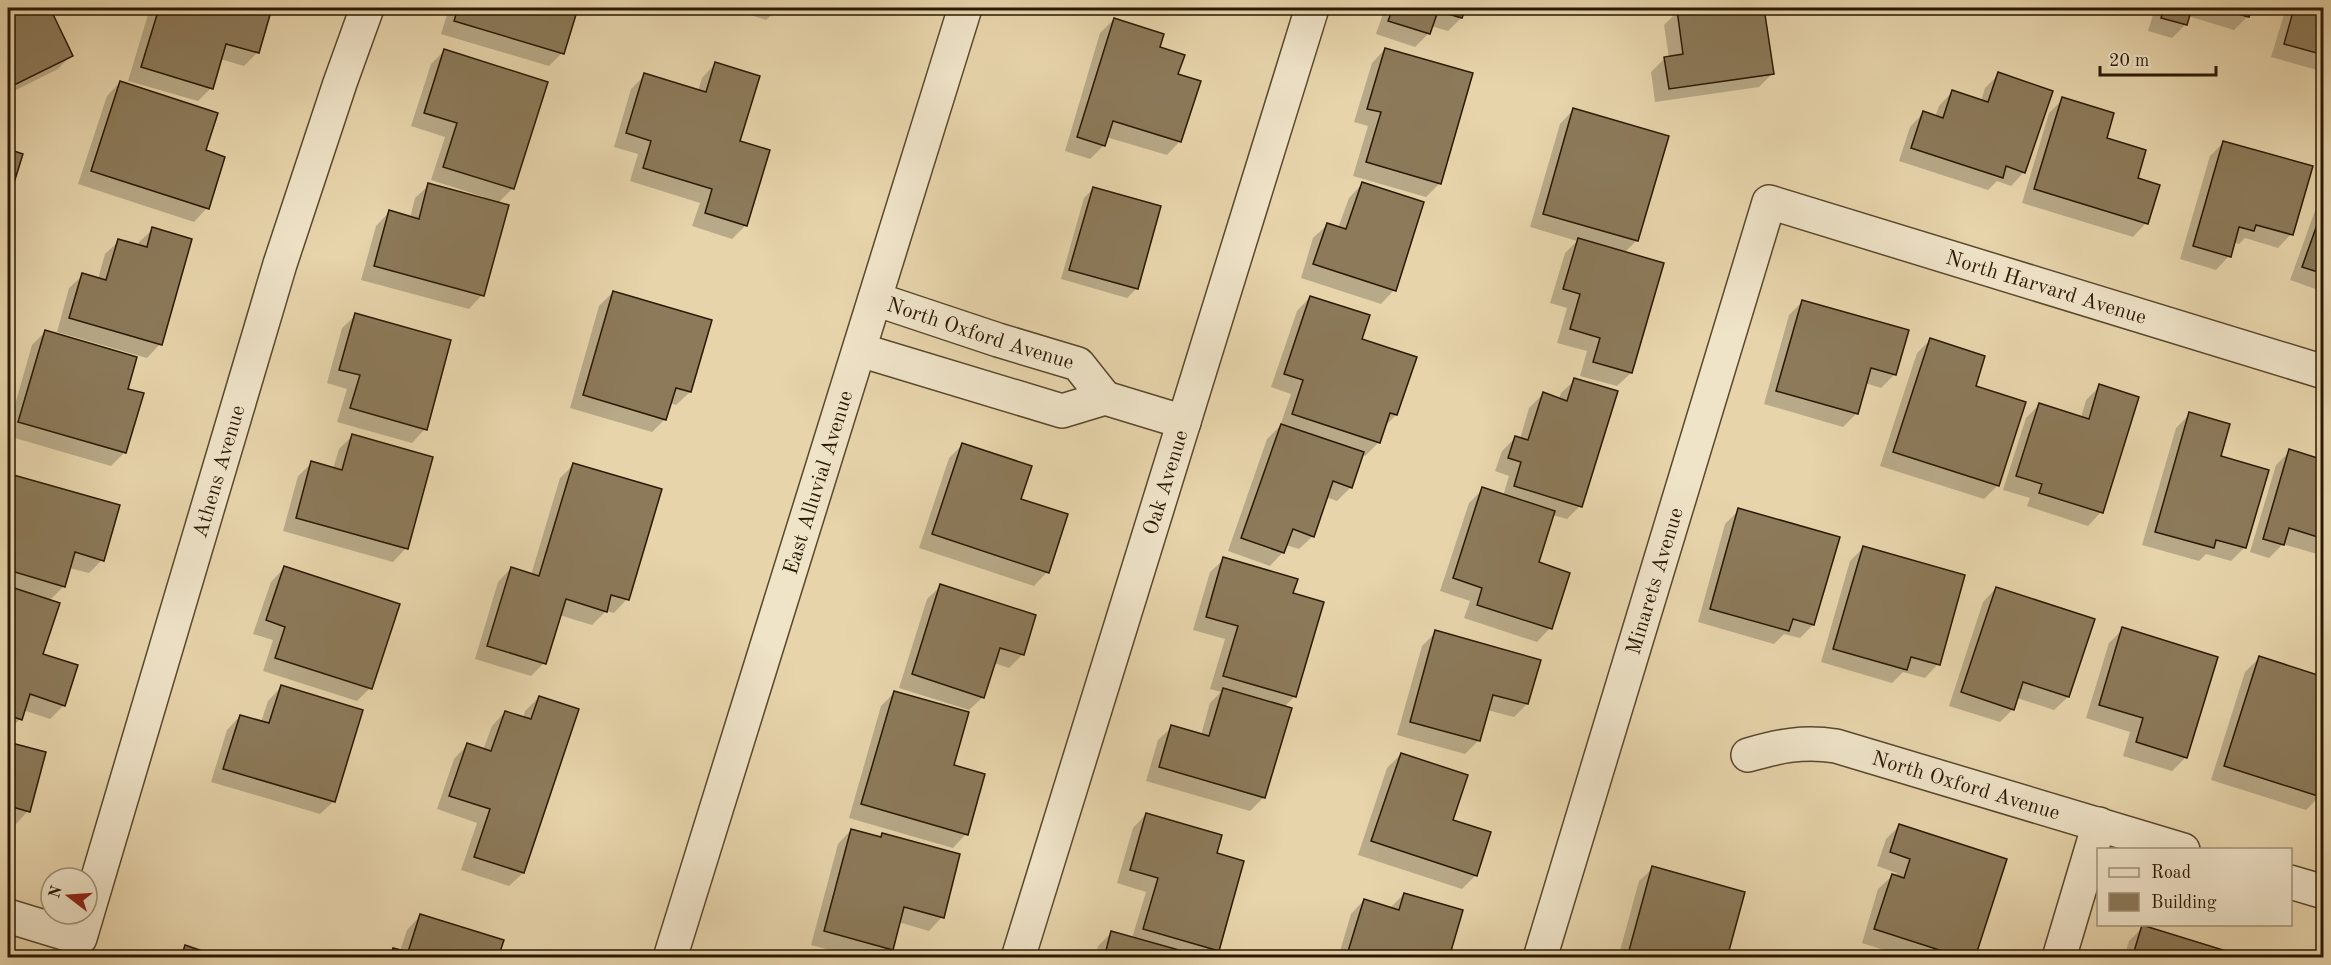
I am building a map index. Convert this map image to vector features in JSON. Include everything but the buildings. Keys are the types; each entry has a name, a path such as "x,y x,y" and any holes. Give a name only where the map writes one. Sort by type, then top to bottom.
{"street":[{"name":"Athens Avenue","path":"8,916 80,938 280,264 367,8"},
{"name":"East Alluvial Avenue","path":"670,957 965,8"},
{"name":"Oak Avenue","path":"1018,957 1312,8"},
{"name":"North Harvard Avenue","path":"1769,202 2324,372"},
{"name":"Minarets Avenue","path":"1540,957 1769,202"},
{"name":"North Oxford Avenue","path":"875,299 1078,364 1105,398"},
{"path":"983,387 998,340"},
{"path":"860,350 1062,411 1105,398 1184,422"},
{"name":"North Oxford Avenue","path":"1748,755 1802,743 1813,742 1836,746 2180,848"},
{"path":"2059,957 2099,824"},
{"path":"2292,883 2324,892"}]}
